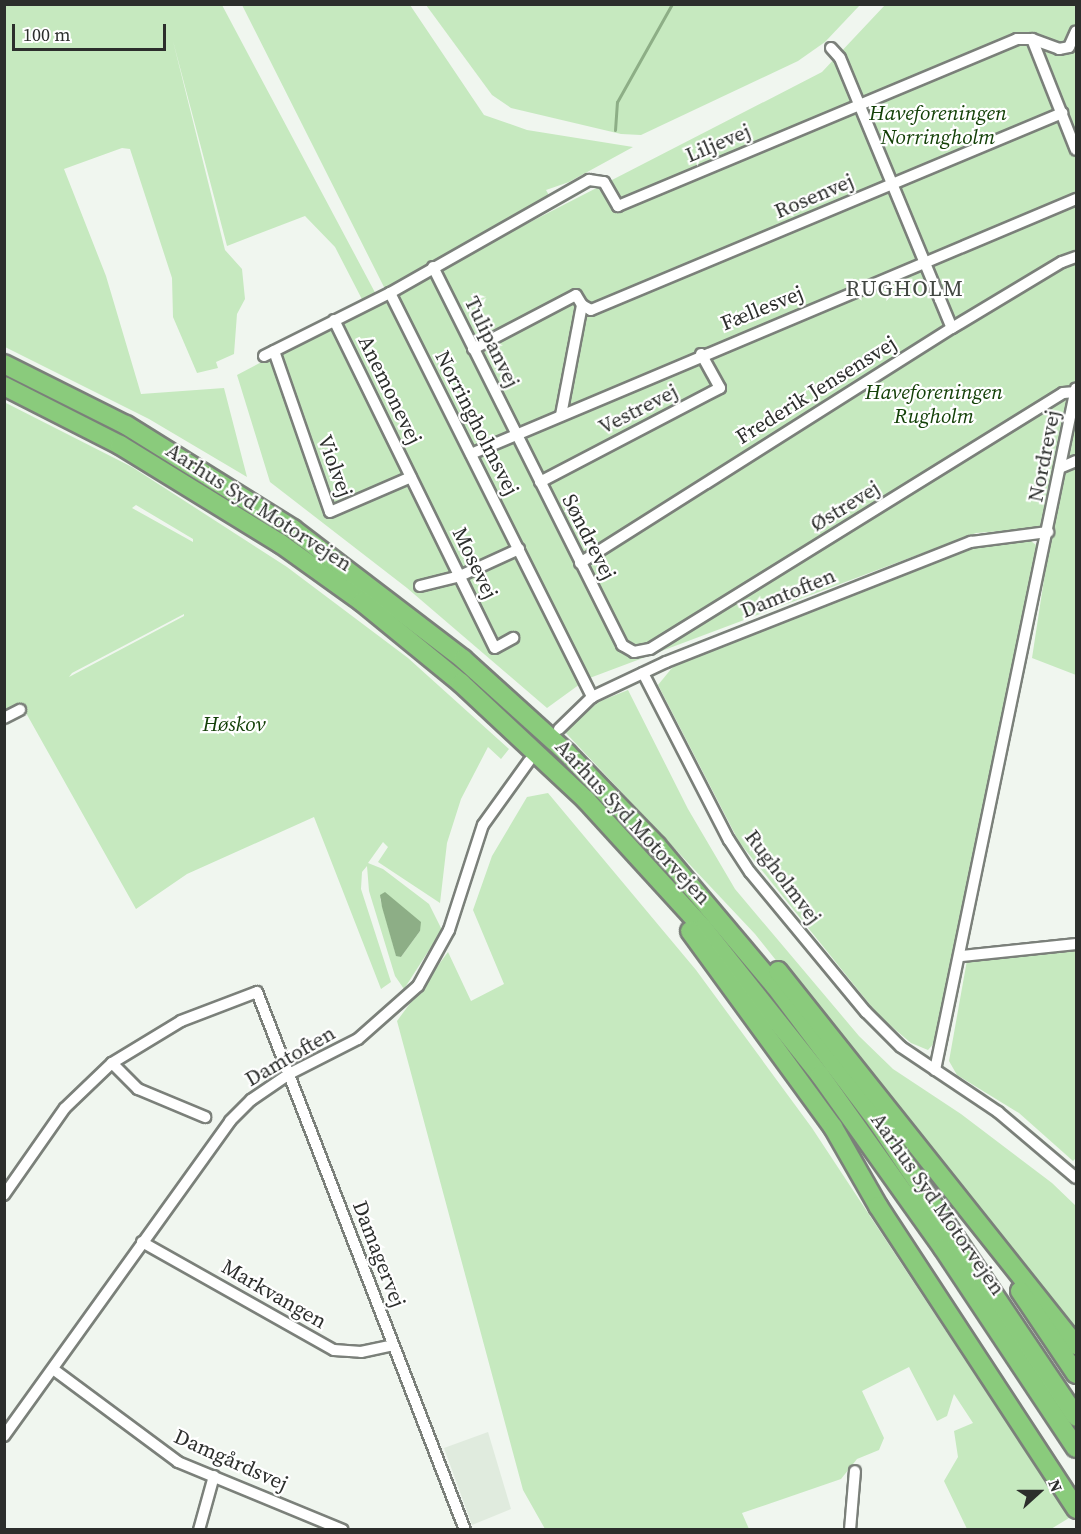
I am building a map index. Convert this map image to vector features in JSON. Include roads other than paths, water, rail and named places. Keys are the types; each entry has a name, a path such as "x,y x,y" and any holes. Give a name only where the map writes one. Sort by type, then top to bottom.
{"highway":[{"name":"Aarhus Syd Motorvejen","path":"4,363 126,425 294,529 463,659 599,786 715,912 834,1062 956,1236 1077,1417"},
{"name":"Aarhus Syd Motorvejen","path":"4,386 120,445 290,551 452,675 586,800 703,928 820,1075 943,1248 1077,1448"},
{"path":"599,786 732,918 904,1125 1077,1345"},
{"path":"586,800 690,931 833,1127 878,1206 1010,1402 1077,1509"},
{"path":"904,1125 1077,1374"},
{"path":"1010,1402 1077,1491"}],"street":[{"path":"1032,39 1059,49 1069,47 1077,31"},
{"name":"Liljevej","path":"390,293 589,180 604,182 618,206 1017,39 1032,39"},
{"path":"1032,39 1077,150"},
{"path":"831,48 840,58 952,328"},
{"name":"Rosenvej","path":"579,300 591,310 1062,113"},
{"name":"Fællesvej","path":"471,454 701,354 1073,200"},
{"name":"Frederik Jensensvej","path":"580,563 952,328 1062,262 1077,257"},
{"name":"Tulipanvej","path":"433,267 515,434"},
{"path":"334,320 390,293"},
{"name":"Norringholmsvej","path":"390,293 592,697"},
{"path":"473,349 579,300"},
{"path":"561,415 579,300"},
{"name":"Violvej","path":"334,320 269,354 330,512 411,477"},
{"name":"Anemonevej","path":"334,320 411,477"},
{"name":"Vestrevej","path":"540,482 720,388 701,354"},
{"name":"Nordrevej","path":"1048,532 1076,390"},
{"name":"Østrevej","path":"634,652 650,650 1063,393 1076,390"},
{"name":"Søndrevej","path":"515,434 622,645 634,652"},
{"path":"1062,467 1077,461"},
{"name":"Mosevej","path":"411,477 495,648 513,638"},
{"path":"935,1070 962,956 1048,532"},
{"name":"Damtoften","path":"559,729 592,697 643,673 962,545 1048,532"},
{"path":"420,586 460,576 519,549"},
{"name":"Rugholmvej","path":"643,673 729,840 750,872 866,1012 901,1047 998,1112 1074,1172"},
{"path":"4,718 20,710"},
{"name":"Damtoften","path":"4,1436 230,1120 251,1100 289,1074 358,1039 418,986 449,930 483,825 529,761"},
{"path":"962,956 1077,944"},
{"name":"Damagervej","path":"112,1063 181,1021 257,992 465,1530"},
{"path":"4,1195 65,1108 112,1063 138,1089 205,1117"},
{"name":"Markvangen","path":"142,1242 334,1350 361,1352 393,1345"},
{"name":"Damgårdsvej","path":"53,1369 162,1452 343,1530"},
{"path":"850,1530 855,1472"},
{"path":"199,1530 214,1476"}],"waterway":[{"path":"615,130 617,102 672,4"}],"district":[{"name":"RUGHOLM","path":"905,289"}],"park label":[{"name":"Haveforeningen Norringholm","path":"938,125"},
{"name":"Haveforeningen Rugholm","path":"934,404"},
{"name":"Høskov","path":"234,724"}]}
